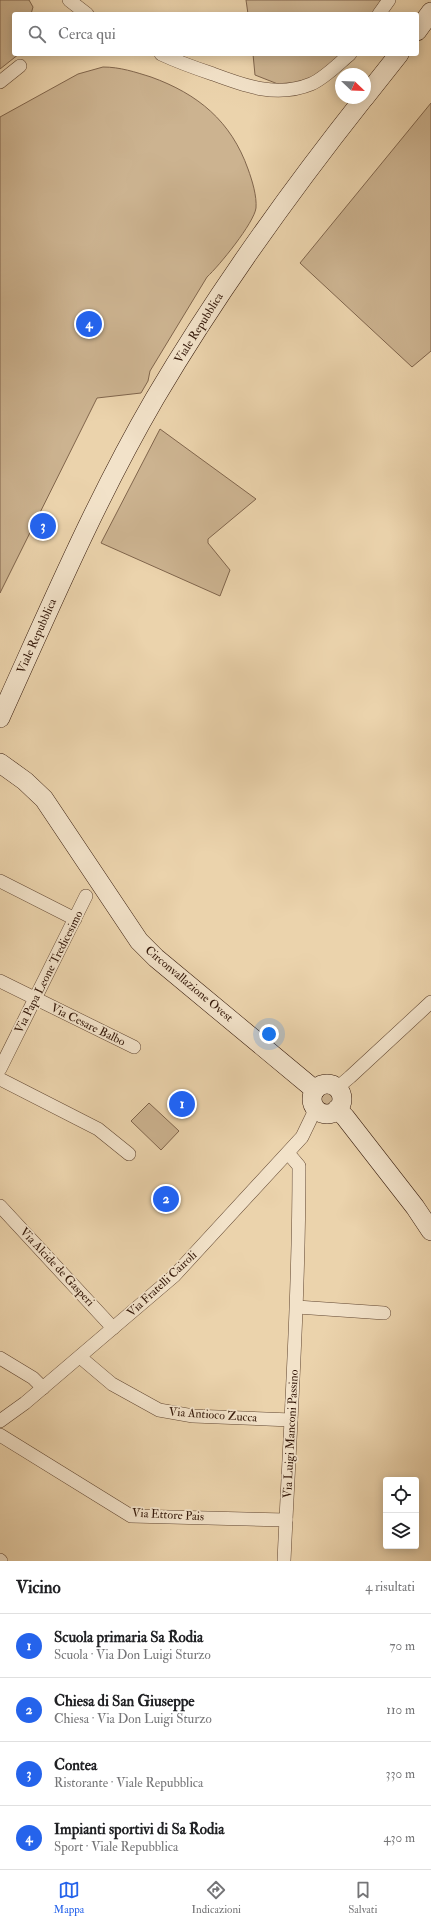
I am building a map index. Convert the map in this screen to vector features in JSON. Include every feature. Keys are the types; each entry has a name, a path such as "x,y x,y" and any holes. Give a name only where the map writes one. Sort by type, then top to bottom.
{"street":[{"path":"69,0 84,12"},
{"path":"380,12 389,0"},
{"path":"419,28 431,12"},
{"path":"165,56 177,62 250,87 270,90 291,90 312,83 347,56"},
{"name":"Viale Repubblica","path":"371,89 397,56"},
{"path":"0,82 20,66"},
{"name":"Viale Repubblica","path":"0,718 63,577 93,515 154,400 211,307 257,240 360,104"},
{"name":"Viale Repubblica","path":"0,687 63,577"},
{"name":"Circonvallazione Ovest","path":"0,763 25,781 41,797 139,941 156,958 315,1090"},
{"path":"0,781 41,797"},
{"path":"0,881 75,919"},
{"name":"Via Papa Leone Tredicesimo","path":"0,1069 86,896"},
{"name":"Via Cesare Balbo","path":"0,981 134,1047"},
{"path":"337,1088 431,1002"},
{"path":"0,1079 98,1129 129,1154"},
{"path":"324,1084 337,1088 342,1097 341,1104 337,1109 328,1113 321,1112 316,1108 312,1099 315,1090 324,1084"},
{"name":"Via Fratelli Cairoli","path":"0,1421 43,1388 174,1276 302,1138 316,1108"},
{"path":"337,1109 415,1207 431,1231"},
{"name":"Via Luigi Manconi Passino","path":"284,1561 297,1307 299,1166 288,1153"},
{"name":"Via Alcide de Gasperi","path":"0,1206 114,1328"},
{"path":"297,1307 384,1313"},
{"name":"Via Antioco Zucca","path":"80,1357 112,1384 159,1410 193,1416 291,1420"},
{"path":"0,1358 33,1378 43,1388"},
{"name":"Via Ettore Pais","path":"0,1435 131,1516 286,1520"}],"shaded area":[{"path":"0,0 29,0 33,7 32,12 12,12 12,56 16,56 0,69"},
{"path":"246,0 387,0 377,12 248,12"},
{"path":"253,56 340,56 307,84 283,86 255,75"},
{"path":"103,67 115,68 151,77 184,92 211,111 222,123 241,152 253,183 256,208 254,215 243,234 207,277 150,371 148,381 141,393 97,398 0,593 0,117 78,74"},
{"path":"431,103 431,351 412,367 300,263"},
{"path":"160,429 256,499 208,539 208,543 230,570 220,596 101,543"},
{"path":"322,1091 330,1091 335,1096 333,1107 330,1109 322,1109 317,1104 317,1096"},
{"path":"149,1103 179,1131 161,1150 131,1121"}],"place":[{"name":"Impianti sportivi di Sa Rodia","path":"89,324"},
{"name":"Contea","path":"43,526"},
{"name":"Scuola primaria Sa Rodia","path":"182,1104"},
{"name":"Chiesa di San Giuseppe","path":"166,1199"}]}
